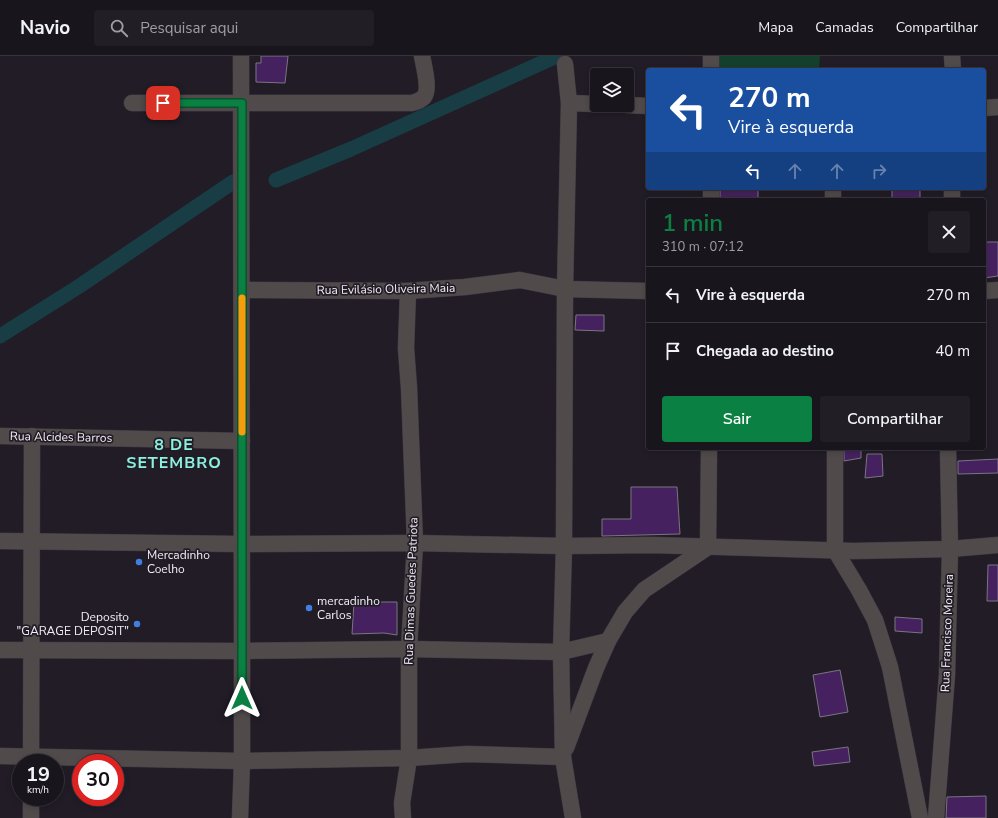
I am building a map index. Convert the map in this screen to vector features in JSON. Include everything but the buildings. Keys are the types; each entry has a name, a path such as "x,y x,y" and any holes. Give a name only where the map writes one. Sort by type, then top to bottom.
{"street":[{"path":"240,818 242,761 241,56"},
{"path":"132,103 412,103 419,101 427,90 422,56"},
{"path":"711,56 711,68"},
{"path":"952,56 953,68"},
{"path":"565,64 569,103 565,289 564,546 561,652 563,757 573,818"},
{"path":"569,103 590,104"},
{"path":"634,105 646,106"},
{"path":"986,108 998,107"},
{"name":"Rua Evilásio Oliveira Maia","path":"242,290 408,291 465,287 520,280 565,289 646,291"},
{"path":"986,291 998,290"},
{"name":"Rua Dimas Guedes Patriota","path":"403,818 402,803 409,758 409,649 414,543 409,388 406,348 408,291"},
{"name":"Rua Alcides Barros","path":"0,436 242,441"},
{"path":"31,754 33,541 32,436"},
{"path":"708,547 709,450"},
{"path":"835,450 835,550 875,620 890,667 920,818"},
{"name":"Rua Francisco Moreira","path":"936,818 947,675 950,548 948,450"},
{"path":"0,541 242,544 414,543 564,546 652,545 854,551 998,545"},
{"path":"563,757 596,668 608,641 626,612 644,590 708,547"},
{"path":"0,650 242,651 409,649 561,652 608,641"},
{"path":"64,760 242,761 409,758 467,754 563,757"},
{"path":"0,756 12,758"},
{"path":"31,806 31,818"}],"green space":[{"path":"719,56 820,56 819,68 719,68"}],"waterway":[{"path":"276,180 351,149 557,56"},
{"path":"0,336 78,287 233,182"}],"slow traffic":[{"path":"242,298 242,432"}],"place":[{"name":"Mercadinho Coelho","path":"139,562"},
{"name":"mercadinho Carlos","path":"309,608"},
{"name":"Deposito \"GARAGE DEPOSIT\"","path":"137,624"}],"district":[{"name":"8 DE SETEMBRO","path":"174,454"}],"route":[{"path":"163,103 242,103 242,698"}]}
